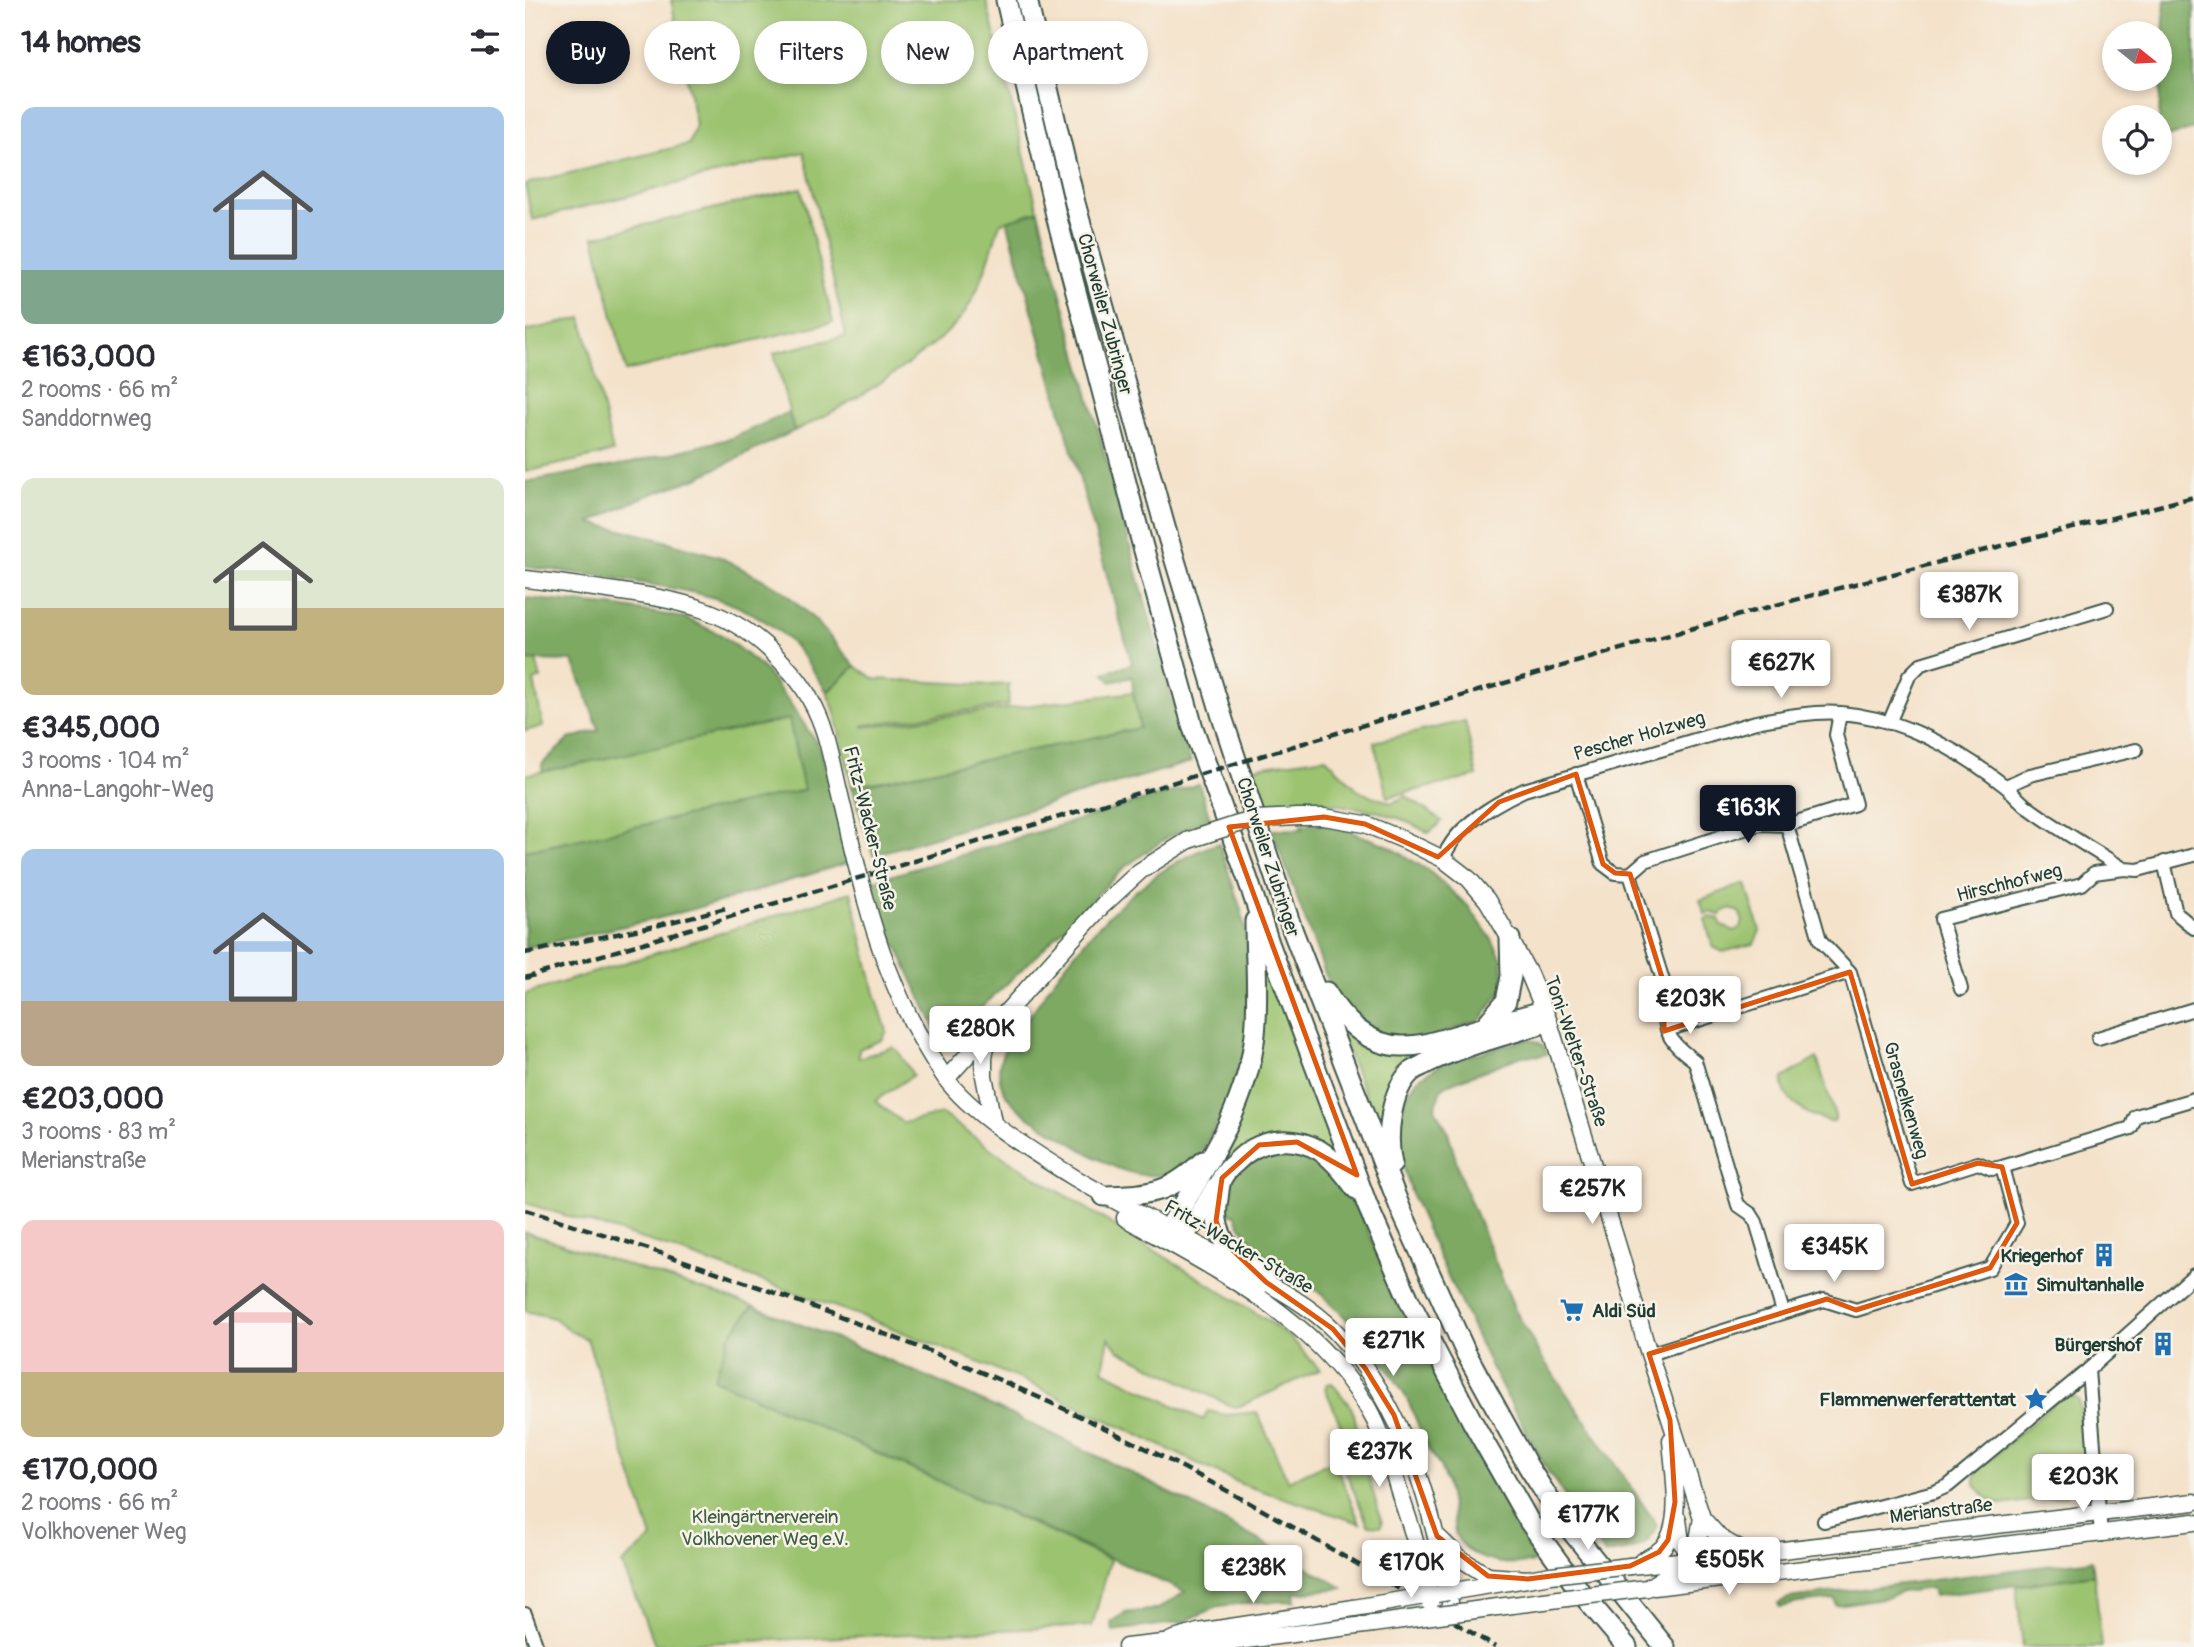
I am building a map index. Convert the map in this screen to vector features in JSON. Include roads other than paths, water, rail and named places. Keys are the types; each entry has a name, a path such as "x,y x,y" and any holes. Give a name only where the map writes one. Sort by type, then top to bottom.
{"highway":[{"name":"Chorweiler Zubringer","path":"1006,0 1056,215 1193,728 1269,943 1368,1207 1410,1302 1472,1421 1530,1523 1582,1594 1627,1647"},
{"name":"Chorweiler Zubringer","path":"1027,0 1075,203 1165,527 1223,720 1292,929 1401,1210 1466,1353 1560,1518 1665,1647"},
{"path":"1174,1238 1244,1088 1255,1034 1255,902"},
{"path":"1292,929 1335,1007 1363,1034 1383,1044 1426,1044 1484,1027 1546,1016"},
{"path":"1484,1027 1506,1000 1511,976 1510,939"},
{"path":"1401,1210 1389,1152 1390,1122 1396,1097 1412,1070 1546,1016"},
{"path":"1174,1238 1196,1221 1222,1178 1238,1159 1251,1149 1278,1140 1308,1145 1327,1155 1368,1207"},
{"path":"1104,1196 1151,1194 1172,1186 1189,1175 1213,1151"},
{"path":"1222,1178 1216,1221 1224,1242 1266,1282"}],"street":[{"name":"Fritz-Wacker-Straße","path":"525,579 660,598 713,612 752,635 778,658 810,698 827,737 865,898 891,978 921,1039 946,1079 960,1096 1049,1162 1174,1238 1285,1315 1320,1346 1341,1370 1374,1418 1386,1447 1421,1563 1433,1615"},
{"path":"1889,723 1909,676 1921,664 2107,608"},
{"path":"1576,774 1602,864 1615,873 1630,874 1646,861 1760,824 1787,825 1855,804 1836,735 1840,713"},
{"name":"Pescher Holzweg","path":"1443,859 1447,848 1467,827 1499,802 1524,790 1756,722 1788,716 1840,713 1889,723 1942,745 2006,786 2026,806 2124,869"},
{"path":"2006,786 2030,775 2136,750"},
{"name":"Toni-Welter-Straße","path":"946,1079 1102,906 1140,871 1189,840 1257,820 1324,817 1365,824 1443,859 1469,878 1487,900 1529,974 1546,1016 1669,1420 1702,1518 1692,1560"},
{"name":"Grasnelkenweg","path":"1787,825 1820,940 1850,972 1912,1184 1978,1163 1992,1169 2002,1167 2131,1128 2136,1116 2194,1099"},
{"name":"Hirschhofweg","path":"1961,989 1941,919 2082,884 2094,873 2138,870 2194,855"},
{"path":"2164,862 2176,913 2194,928"},
{"path":"1630,874 1664,984 1667,1030 1678,1048 1695,1061 1738,1205 1751,1214 1756,1222 1783,1312"},
{"path":"1667,1030 1850,972"},
{"path":"2098,1038 2194,1009"},
{"path":"989,1029 984,1076 993,1122"},
{"path":"1649,1354 1824,1300 1856,1310 1990,1268 2017,1223 2002,1167"},
{"name":"Fritz-Wacker-Straße","path":"1174,1238 1266,1282 1295,1300 1333,1329 1365,1368 1394,1415 1417,1473 1453,1587 1452,1613"},
{"path":"1824,1521 1948,1486 2088,1370 2194,1275"},
{"path":"2088,1370 2101,1535"},
{"name":"Toni-Welter-Straße","path":"1669,1420 1681,1542 1692,1560"},
{"name":"Toni-Welter-Straße","path":"1630,1566 1659,1552 1673,1525 1675,1502"},
{"name":"Merianstraße","path":"1528,1579 2194,1502"},
{"path":"1702,1518 1720,1538 1748,1554"},
{"path":"1126,1647 1163,1643 1199,1646 1232,1644 1647,1587 2194,1522"},
{"path":"1437,1536 1461,1559 1488,1576 1528,1579"},
{"path":"1647,1587 1692,1560 1707,1573 1726,1578"},
{"path":"1163,1643 1198,1632 1429,1595 1453,1587 1528,1579"},
{"path":"525,1614 537,1647"},
{"path":"1218,1629 1232,1644"}],"railway":[{"path":"525,978 1704,625 2194,497"},
{"path":"525,953 726,908"},
{"path":"525,1210 800,1302 943,1356 1029,1393 1208,1480 1381,1578 1495,1647"}],"place":[{"name":"Kriegerhof","path":"2104,1255"},
{"name":"Simultanhalle","path":"2016,1284"},
{"name":"Aldi Süd","path":"1572,1310"},
{"name":"Bürgershof","path":"2163,1344"},
{"name":"Flammenwerferattentat","path":"2036,1399"}],"park label":[{"name":"Kleingärtnerverein Volkhovener Weg e.V.","path":"765,1527"}]}
